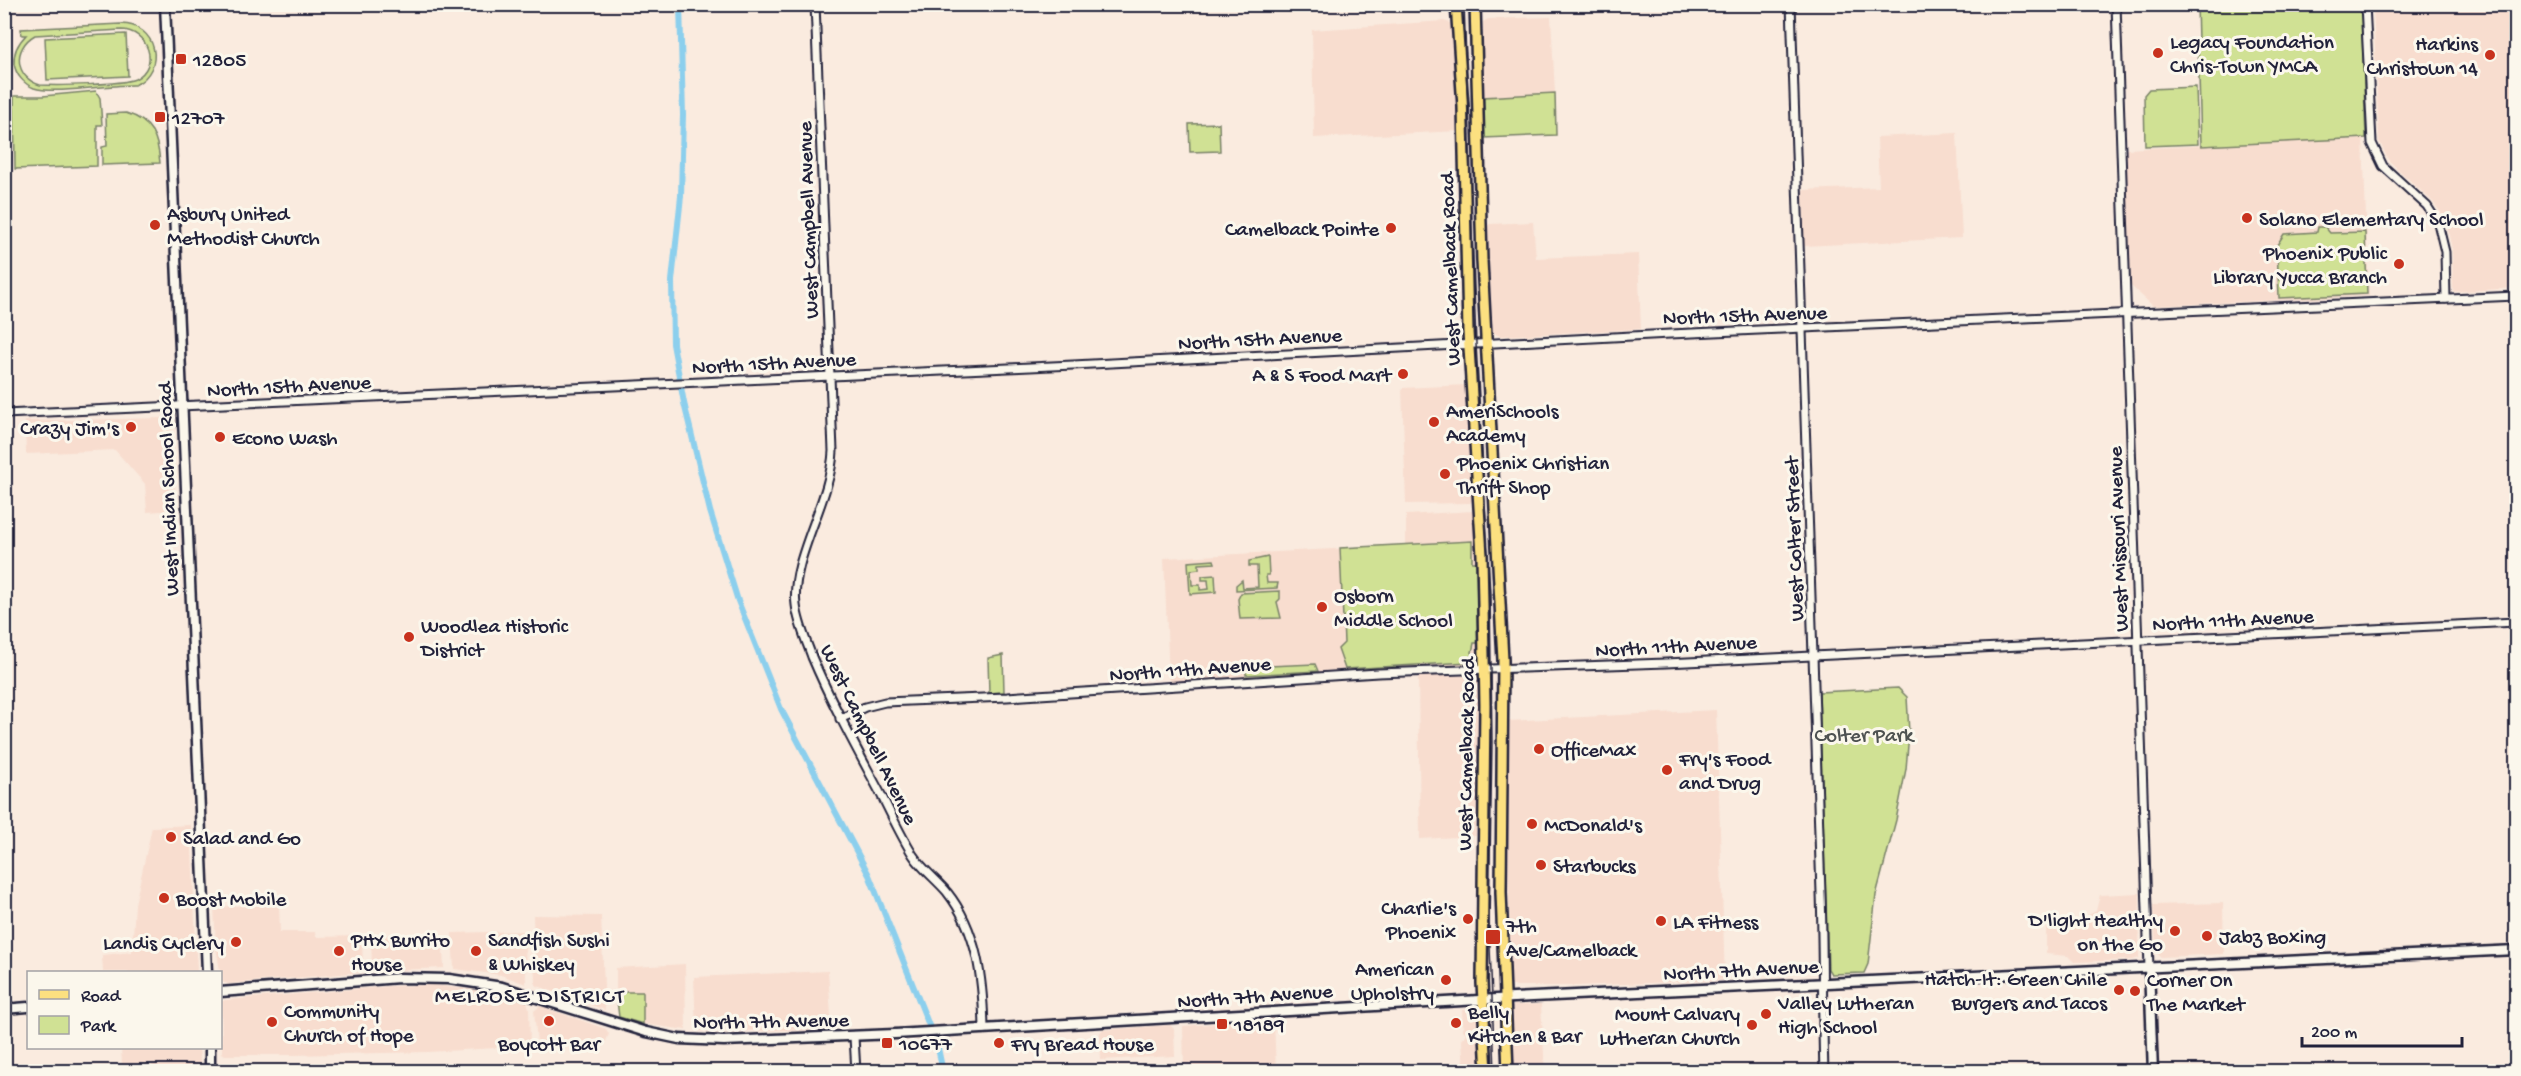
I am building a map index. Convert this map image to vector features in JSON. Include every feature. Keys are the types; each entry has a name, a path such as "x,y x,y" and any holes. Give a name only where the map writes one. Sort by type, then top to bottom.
{"main road":[{"name":"West Indian School Road","path":"165,4 207,971"},
{"name":"West Camelback Road","path":"1456,4 1463,107 1468,344 1480,507 1484,669 1482,1000 1487,1071"},
{"name":"West Camelback Road","path":"1475,4 1480,197 1503,669 1501,849 1508,1071"},
{"name":"North 7th Avenue","path":"222,992 399,978 449,979 502,987 616,1025 674,1038 724,1041 854,1037 1505,998 2517,950"},
{"name":"West Missouri Avenue","path":"2149,968 2153,1071"},
{"path":"4,1009 27,1007"},
{"path":"210,1049 210,1071"}],"street":[{"name":"West Campbell Avenue","path":"815,4 833,440 832,465 797,577 795,602 803,633 840,719 914,857 946,891 963,920 977,955 982,978 984,1029"},
{"name":"West Colter Street","path":"1791,4 1813,656 1824,1071"},
{"name":"West Missouri Avenue","path":"2116,4 2149,968"},
{"path":"2365,4 2372,143 2383,166 2427,206 2438,223 2445,252 2446,299"},
{"name":"North 15th Avenue","path":"4,414 2517,296"},
{"name":"North 11th Avenue","path":"840,719 874,704 896,701 1007,697 1263,679 1813,656 2517,622"},
{"path":"854,1037 856,1071"}],"shaded area":[{"path":"2373,5 2516,5 2516,288 2453,292 2452,250 2442,214 2432,201 2389,161 2379,141"},
{"path":"1551,17 1555,93 1483,97 1483,22 1488,19"},
{"path":"1444,21 1450,23 1454,29 1460,131 1314,138 1312,30"},
{"path":"1957,133 1962,238 1804,246 1803,190 1879,187 1877,137"},
{"name":"Solano Elementary School","path":"2363,138 2369,296 2153,306 2131,286 2126,149"},
{"path":"1533,222 1536,258 1638,254 1641,329 1500,336 1492,332 1487,288 1486,226"},
{"path":"1467,385 1474,500 1470,503 1406,504 1402,388"},
{"path":"165,418 171,423 176,510 147,512 145,484 115,450 26,454 25,421"},
{"name":"Osborn Middle School","path":"1473,511 1477,514 1480,656 1476,664 1173,682 1169,679 1164,558 1406,545 1406,515"},
{"path":"1478,675 1481,679 1476,836 1420,839 1418,676"},
{"path":"1716,710 1725,980 1512,986 1508,980 1510,962 1508,859 1505,841 1508,721"},
{"path":"191,825 197,971 103,971 102,955 132,952 135,904 152,827"},
{"path":"2140,893 2139,958 2074,962 2068,956 2046,954 2046,927 2068,926 2096,911 2100,895"},
{"path":"2223,903 2224,954 2161,957 2156,952 2153,905"},
{"path":"279,904 280,932 315,932 316,937 362,936 363,972 228,984 222,982 222,971 220,971 216,948 214,907"},
{"path":"533,915 601,916 605,1010 535,985"},
{"path":"525,931 526,984 501,975 454,969 452,933"},
{"path":"442,934 444,968 372,971 371,936"},
{"path":"685,964 686,1030 643,1024 643,992 616,992 616,968"},
{"path":"828,971 832,1030 696,1031 694,977"},
{"path":"433,985 490,992 527,1002 530,1046 428,1052 291,1055 225,1055 222,1053 222,1002 225,1000 392,986"},
{"path":"1541,1004 1545,1071 1512,1071 1510,1010 1514,1005"},
{"path":"540,1006 606,1029 609,1034 606,1041 604,1043 540,1045 537,1043 534,1011"},
{"path":"1472,1009 1478,1012 1479,1050 1483,1071 1464,1071 1462,1040 1466,1033 1463,1030 1462,1010"},
{"path":"1274,1019 1276,1071 1184,1071 1183,1026"},
{"path":"1170,1025 1174,1029 1175,1056 1101,1060 1100,1033 1102,1030"},
{"path":"121,1049 199,1049 201,1071 153,1071 152,1063 122,1065"},
{"path":"291,1065 284,1071 222,1071 225,1066"}],"green space":[{"path":"2197,5 2361,5 2366,138 2201,146"},
{"path":"121,24 133,26 143,31 150,39 154,48 154,59 145,78 135,85 69,90 34,88 21,79 14,64 17,48 26,35 22,35 21,29","holes":["121,30 130,32 144,42 149,58 148,66 135,79 103,84 40,85 25,76 21,70 20,55 23,47 35,35"]},
{"path":"126,34 128,76 47,80 45,38"},
{"path":"2196,87 2198,144 2145,146 2144,95 2149,89"},
{"path":"96,91 100,98 102,125 97,125 97,166 15,169 14,96"},
{"path":"1555,93 1556,135 1483,138 1483,97"},
{"path":"126,113 148,125 158,145 160,163 102,165 102,147 107,146 106,114"},
{"path":"1219,123 1220,151 1190,152 1189,124"},
{"path":"2318,227 2325,227 2330,233 2365,232 2367,294 2279,298 2277,245 2284,234 2317,232"},
{"path":"1472,541 1472,562 1476,562 1478,643 1474,643 1470,662 1345,669 1338,649 1344,643 1340,548"},
{"path":"1268,557 1267,583 1278,583 1277,588 1236,590 1236,585 1242,580 1243,588 1258,587 1257,566 1249,566 1249,561"},
{"path":"1214,560 1215,563 1199,564 1199,569 1191,570 1192,585 1200,585 1200,590 1209,589 1208,580 1202,580 1202,576 1215,575 1216,592 1190,594 1188,562"},
{"path":"1280,591 1280,599 1277,602 1281,618 1240,619 1238,599 1241,593"},
{"path":"1003,655 1004,692 989,693 988,658"},
{"path":"1315,664 1318,671 1246,675 1246,668 1249,667"},
{"name":"Colter Park","path":"1898,688 1907,697 1909,733 1906,769 1896,820 1876,895 1868,964 1864,973 1831,974 1828,969 1819,692"},
{"path":"616,992 643,992 643,1024 619,1017"}],"waterway":[{"path":"680,4 683,115 681,196 672,281 673,344 684,403 710,511 738,601 781,709 869,875 938,1048 943,1072"}],"tram line":[{"path":"1464,4 1476,344 1490,594 1492,742 1489,923 1495,1072"}],"place":[{"name":"Legacy Foundation Chris-Town YMCA","path":"2158,53"},
{"name":"Harkins Christown 14","path":"2490,55"},
{"name":"12805","path":"181,59"},
{"name":"12707","path":"160,117"},
{"name":"Solano Elementary School","path":"2247,218"},
{"name":"Asbury United Methodist Church","path":"155,225"},
{"name":"Camelback Pointe","path":"1391,228"},
{"name":"Phoenix Public Library Yucca Branch","path":"2399,264"},
{"name":"A & S Food Mart","path":"1403,374"},
{"name":"AmeriSchools Academy","path":"1434,422"},
{"name":"Crazy Jim's","path":"131,427"},
{"name":"Econo Wash","path":"220,437"},
{"name":"Phoenix Christian Thrift Shop","path":"1445,474"},
{"name":"Osborn Middle School","path":"1322,607"},
{"name":"Woodlea Historic District","path":"409,637"},
{"name":"OfficeMax","path":"1539,749"},
{"name":"Fry's Food and Drug","path":"1667,770"},
{"name":"McDonald's","path":"1532,824"},
{"name":"Salad and Go","path":"171,837"},
{"name":"Starbucks","path":"1541,865"},
{"name":"Boost Mobile","path":"164,898"},
{"name":"Charlie's Phoenix","path":"1468,919"},
{"name":"LA Fitness","path":"1661,921"},
{"name":"D'light Healthy on the Go","path":"2175,931"},
{"name":"Jabz Boxing","path":"2207,936"},
{"name":"7th Ave/Camelback","path":"1493,937"},
{"name":"Landis Cyclery","path":"236,942"},
{"name":"PHX Burrito House","path":"339,951"},
{"name":"Sandfish Sushi & Whiskey","path":"476,951"},
{"name":"American Upholstry","path":"1446,980"},
{"name":"Hatch-It: Green Chile Burgers and Tacos","path":"2119,990"},
{"name":"Corner On The Market","path":"2135,991"},
{"name":"Valley Lutheran High School","path":"1766,1014"},
{"name":"Boycott Bar","path":"549,1021"},
{"name":"Community Church of Hope","path":"272,1022"},
{"name":"Belly Kitchen & Bar","path":"1456,1023"},
{"name":"18189","path":"1222,1024"},
{"name":"Mount Calvary Lutheran Church","path":"1752,1025"},
{"name":"10677","path":"887,1043"},
{"name":"Fry Bread House","path":"999,1043"}],"district":[{"name":"MELROSE DISTRICT","path":"530,994"}]}
